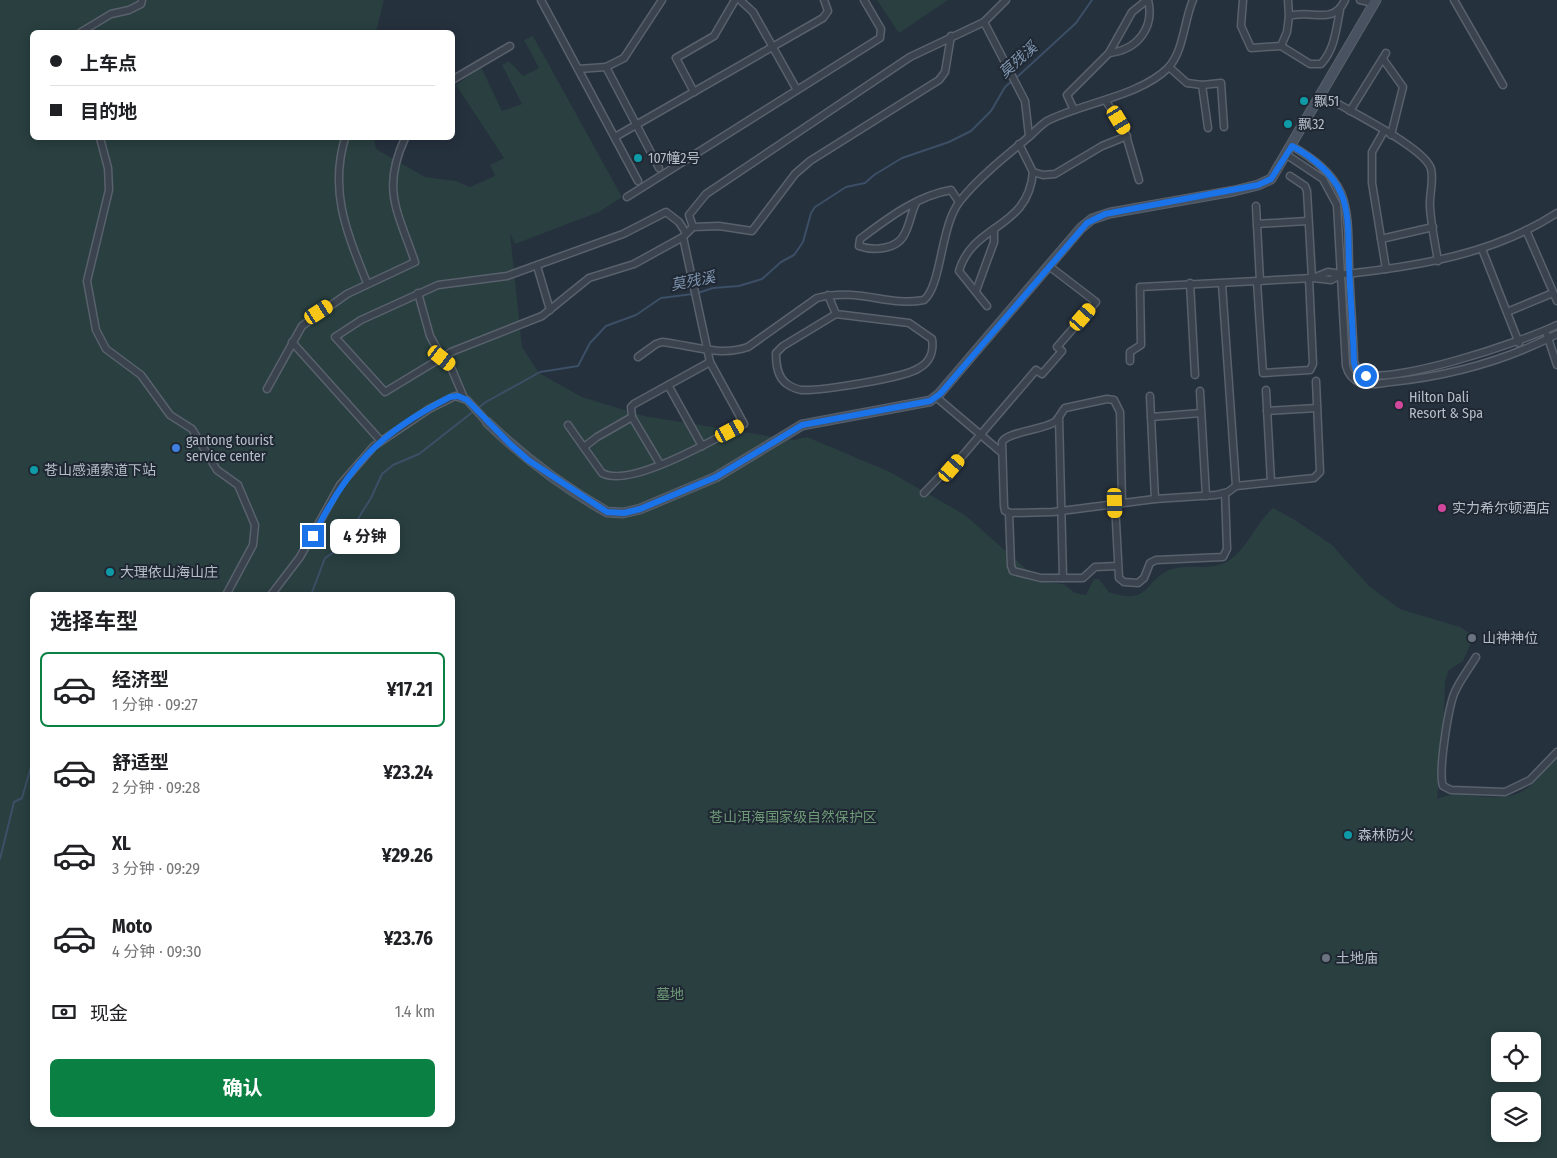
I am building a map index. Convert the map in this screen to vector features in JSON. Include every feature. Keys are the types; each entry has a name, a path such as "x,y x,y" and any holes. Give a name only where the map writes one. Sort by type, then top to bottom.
{"street":[{"path":"84,30 111,14 129,10 141,4 142,0"},
{"path":"541,0 638,181"},
{"path":"578,69 606,67 624,58 662,0"},
{"path":"694,92 676,58 714,36 735,0"},
{"path":"740,0 753,12 797,90"},
{"path":"615,137 823,18 828,11 824,0"},
{"path":"627,196 882,36 880,25 864,0"},
{"path":"679,222 689,215 706,194 745,167 910,57 984,22 1006,0"},
{"path":"1074,110 1067,95 1109,54 1132,12 1148,0 1151,18 1139,40 1119,52 1109,54"},
{"path":"638,357 662,342 708,350 731,351 748,347 817,298 828,295 849,293 908,301 924,300 932,289 944,235 959,202 1019,144 1045,122 1074,110 1106,101 1147,83 1169,67 1176,54 1193,0"},
{"path":"1243,0 1241,26 1251,48 1281,46 1310,64 1322,64 1328,57 1337,31 1340,10 1345,0"},
{"path":"1281,46 1289,16 1288,0"},
{"path":"418,293 430,336 442,358 450,365 466,399 510,444 552,477 607,512 617,513 652,504 716,477 802,425 921,405 936,397 1081,228 1098,216 1258,185 1271,179 1375,2 1360,0"},
{"path":"1454,0 1503,85"},
{"path":"1289,16 1296,14 1335,15 1340,10"},
{"path":"984,22 1025,101 1029,136"},
{"path":"568,425 602,473 609,476 640,473 702,446 744,424 710,362 684,235 679,222 666,212 623,234 507,276 438,285 361,320 335,337 385,392 451,352 530,323 550,310 589,278 634,264 684,235 693,227 719,226 752,231 795,174 810,161 939,80 946,72 951,36"},
{"path":"455,78 510,46"},
{"path":"1350,111 1385,56 1404,87 1391,135"},
{"path":"606,67 659,168"},
{"path":"1169,67 1187,84 1221,83 1224,127"},
{"path":"1202,85 1208,128"},
{"path":"1106,101 1126,136 1139,180"},
{"path":"1335,102 1420,153 1430,168 1432,183 1430,207 1438,261"},
{"path":"1384,131 1372,152 1372,183 1386,269"},
{"path":"1033,172 1043,175 1055,174 1102,146 1126,136"},
{"path":"101,140 108,168 109,190 87,281 96,330 106,350 142,375 170,415 192,429 218,470 238,485 245,497 255,524 255,538 228,592"},
{"path":"345,140 337,188 349,236 367,284"},
{"path":"268,389 302,326 319,312 367,284 414,262 395,210 392,183 397,155 404,140"},
{"path":"987,306 959,271 963,258 984,236 1015,215 1032,189 1033,172 1019,144"},
{"path":"1292,146 1323,167 1337,186 1344,201 1346,366 1349,374 1359,382 1371,384 1410,380 1448,373 1522,349 1557,334"},
{"path":"1286,155 1317,175 1327,185 1337,205 1346,274 1354,362 1356,370 1362,374 1370,376 1384,375 1447,364 1518,341 1557,325"},
{"path":"1317,175 1323,167"},
{"path":"1256,206 1263,373 1310,370 1314,364 1306,186 1290,176"},
{"path":"916,203 905,235 889,247 871,250 859,246 860,238 897,211 937,192 951,190 959,202"},
{"path":"1130,361 1130,352 1141,345 1140,287 1311,278 1328,272 1346,274 1438,261 1482,249 1526,230 1557,213"},
{"path":"689,215 693,227"},
{"path":"1258,224 1307,221"},
{"path":"1381,239 1433,228"},
{"path":"976,291 994,242 994,229"},
{"path":"1526,230 1557,301"},
{"path":"1482,249 1522,349"},
{"path":"537,266 550,310"},
{"path":"924,493 948,468 952,468 1036,370 1042,374 1062,351 1057,347 1096,302 1049,266"},
{"path":"1190,284 1195,375"},
{"path":"1222,284 1236,486"},
{"path":"1507,312 1553,293"},
{"path":"828,295 836,314"},
{"path":"836,314 909,323 932,339 934,347 929,359 919,369 911,371 827,387 799,390 786,384 776,367 776,353 783,346 836,314"},
{"path":"1545,331 1557,365"},
{"path":"292,342 380,440"},
{"path":"660,464 632,417 631,407 710,362"},
{"path":"1009,513 1062,511 1118,502 1206,496 1225,493 1236,486 1314,478 1320,474 1316,381"},
{"path":"668,385 702,446"},
{"path":"1266,390 1271,482"},
{"path":"1200,391 1206,496"},
{"path":"1150,396 1155,499"},
{"path":"273,592 300,557 340,485 380,440 450,397 466,399"},
{"path":"936,397 1001,452"},
{"path":"1117,566 1095,567 1084,578 1034,577 1011,570 1009,513 1004,506 1001,452 1002,442 1006,436 1023,434 1053,423 1065,408 1107,399 1117,403 1120,412 1117,566 1119,578 1122,581 1138,583 1144,578 1150,563 1156,560 1222,557 1227,549 1225,493"},
{"path":"1267,410 1317,408"},
{"path":"1151,417 1201,413"},
{"path":"584,447 597,436 632,417"},
{"path":"1059,417 1063,578"},
{"path":"1476,657 1454,694 1441,779 1443,786 1451,790 1505,792 1530,780 1557,752"}],"green space":[{"name":"苍山洱海国家级自然保护区","path":"0,0 384,0 376,30 30,30 30,140 374,140 376,149 425,177 456,181 470,187 495,176 490,165 504,158 456,85 481,67 502,111 522,104 502,65 509,61 523,76 539,68 524,40 533,36 622,197 599,212 515,244 510,233 522,347 539,373 582,397 644,416 794,440 807,437 890,472 965,515 1041,582 1064,584 1075,593 1086,595 1094,579 1099,579 1109,592 1123,596 1133,596 1146,590 1156,578 1172,569 1214,566 1228,561 1241,550 1261,521 1273,508 1295,520 1332,545 1369,586 1400,609 1460,627 1474,636 1463,661 1449,670 1445,681 1443,733 1437,799 1451,795 1505,797 1515,794 1531,785 1557,755 1557,1158 0,1158"},
{"path":"877,0 948,0 899,33"}],"waterway":[{"name":"莫残溪","path":"1016,78 1076,23 1092,0"},
{"name":"莫残溪","path":"698,293 713,288 739,286 762,279 781,262 794,255 803,242 811,213 815,207 846,187 865,183 874,175 902,158 949,142 971,131 991,111 1005,87 1012,81"},
{"name":"莫残溪","path":"478,408 540,372 578,366 590,343 606,326 636,315 661,298 693,294"},
{"name":"莫残溪","path":"312,592 325,558 337,550 351,530 371,498 382,474 393,465 419,454 474,411"},
{"name":"莫残溪","path":"0,859 14,802 22,798 30,770"}],"place":[{"name":"飘51","path":"1304,101"},
{"name":"飘32","path":"1288,124"},
{"name":"107幢2号","path":"638,158"},
{"name":"Hilton Dali Resort & Spa","path":"1399,405"},
{"name":"gantong tourist service center","path":"176,448"},
{"name":"苍山感通索道下站","path":"34,470"},
{"name":"实力希尔顿酒店","path":"1442,508"},
{"name":"大理依山海山庄","path":"110,572"},
{"name":"山神神位","path":"1472,638"},
{"name":"森林防火","path":"1348,835"},
{"name":"土地庙","path":"1326,958"}],"route":[{"path":"313,536 340,485 374,446 380,440 450,397 458,396 467,400 510,444 552,477 599,508 607,512 617,513 630,512 652,504 716,477 732,469 792,429 802,425 921,405 940,394 1081,228 1092,219 1105,214 1234,191 1265,183 1271,179 1292,146 1314,159 1325,170 1337,186 1344,201 1354,366 1358,372 1366,376"}],"park label":[{"name":"墓地","path":"670,994"}]}
